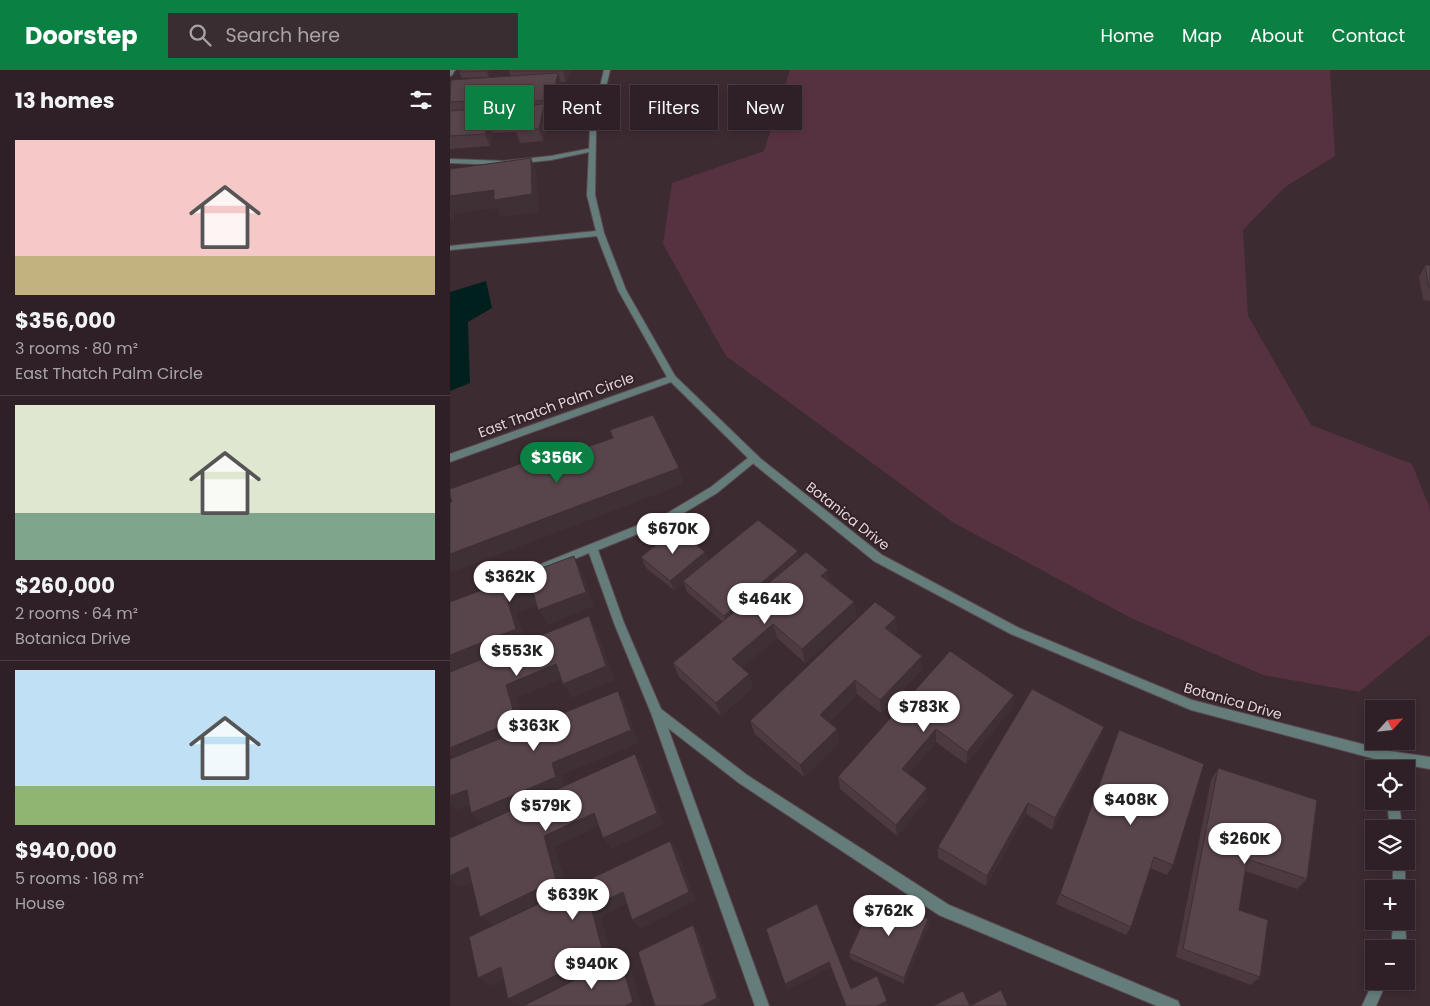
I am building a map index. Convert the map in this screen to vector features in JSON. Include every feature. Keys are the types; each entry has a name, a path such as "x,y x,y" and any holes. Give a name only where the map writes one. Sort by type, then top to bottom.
{"street":[{"path":"450,74 452,70"},
{"name":"Botanica Drive","path":"607,70 593,129 592,150 591,195 600,234 622,290 672,378 753,458 878,558 1015,631 1191,705 1380,760"},
{"path":"450,161 504,164 592,150"},
{"path":"450,248 600,234"},
{"name":"East Thatch Palm Circle","path":"450,458 672,378"},
{"path":"503,583 669,517 714,490 753,458"},
{"path":"592,548 619,623 657,713 762,1006"},
{"path":"657,713 743,780 944,910 1173,1006"},
{"name":"Botanica Drive","path":"1415,763 1430,763"},
{"path":"1369,1006 1376,990"}],"shaded area":[{"path":"790,70 1330,70 1335,156 1285,187 1243,230 1248,316 1311,425 1412,464 1430,509 1430,634 1359,692 1263,675 1131,618 954,523 726,356 663,244 672,183 764,151 771,130 802,130 802,85 785,85"},
{"path":"486,281 492,308 468,322 470,383 450,391 450,292"}],"building":[{"path":"460,70 487,70 459,72"},
{"path":"563,70 563,71 509,71"},
{"path":"558,73 555,85 544,85 544,100 534,101 534,85 465,85 465,101 450,102 451,80"},
{"path":"544,104 539,129 534,129 534,105"},
{"path":"465,110 465,130 486,130 485,134 450,136 450,111"},
{"path":"531,158 532,194 494,200 494,190 450,196 450,169"},
{"path":"1425,265 1430,265 1430,288 1429,288"},
{"path":"653,415 679,468 450,554 450,502 452,502 450,489 553,452 556,458 613,438 610,430"},
{"path":"758,520 798,551 724,616 683,581"},
{"path":"676,529 705,552 670,581 641,557"},
{"path":"806,552 828,570 821,576 854,602 802,649 773,624 732,659 749,674 716,703 673,663"},
{"path":"574,556 586,592 538,610 532,589 507,599 516,629 450,655 450,602"},
{"path":"875,602 896,617 885,628 922,656 880,700 855,680 820,715 837,729 800,765 750,721"},
{"path":"589,616 606,666 563,684 556,664 506,685 516,720 450,748 450,672"},
{"path":"950,651 1014,695 967,752 936,729 902,769 927,788 896,825 838,777"},
{"path":"1032,689 1104,727 1055,818 1028,803 987,876 938,847"},
{"path":"618,691 631,730 552,763 556,777 471,813 467,790 450,796 450,759"},
{"path":"1119,730 1204,764 1173,865 1154,857 1131,927 1060,894"},
{"path":"635,754 657,813 603,838 594,813 544,836 556,880 480,917 468,867 450,876 450,838"},
{"path":"1218,768 1317,800 1307,879 1247,859 1239,910 1268,920 1260,977 1183,949"},
{"path":"670,841 689,892 632,920 623,892 591,907 603,952 508,999 501,967 478,978 469,937"},
{"path":"875,896 928,919 904,978 849,953"},
{"path":"817,904 851,989 877,976 887,1001 877,1006 846,1006 829,962 785,984 766,929"},
{"path":"693,925 717,998 701,1006 655,1006 638,952"},
{"path":"620,957 633,1002 625,1006 523,1006"},
{"path":"1001,990 1008,1006 970,1006"},
{"path":"963,991 970,1006 933,1006"}]}
